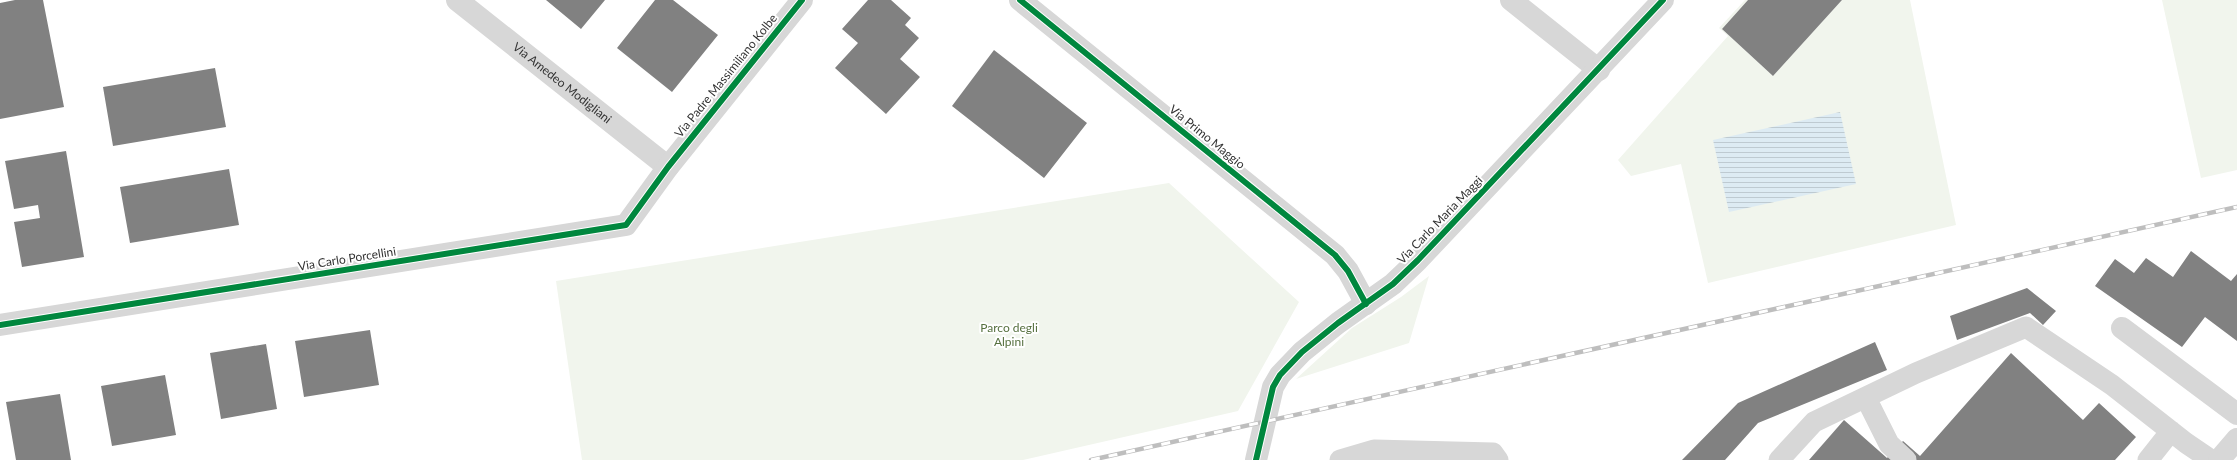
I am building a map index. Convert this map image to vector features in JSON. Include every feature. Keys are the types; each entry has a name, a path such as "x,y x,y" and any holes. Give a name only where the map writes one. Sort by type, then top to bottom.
{"street":[{"name":"Via Amedeo Modigliani","path":"457,0 668,167"},
{"name":"Via Padre Massimiliano Kolbe","path":"668,167 802,0"},
{"name":"Via Primo Maggio","path":"1020,0 1335,255 1348,271 1366,304"},
{"path":"1511,0 1599,70"},
{"name":"Via Carlo Maria Maggi","path":"1256,460 1273,387 1280,375 1302,352 1338,323 1366,304 1418,260 1599,70 1663,0"},
{"name":"Via Carlo Porcellini","path":"0,326 626,225 668,167"},
{"path":"2122,328 2237,414"},
{"path":"2219,460 2237,439"}],"lane":[{"path":"1779,460 1814,422 1916,373 2026,327 2112,385 2211,460"},
{"path":"1866,398 1889,444 1906,460"},
{"path":"2148,460 2171,431"},
{"path":"1340,460 1374,450 1419,456 1493,453 1498,460"}],"green space":[{"path":"1745,0 1748,0 1722,29 1773,76 1842,0 1910,0 1956,225 1708,283 1681,164 1631,176 1618,160 1728,36 1719,28"},
{"path":"2162,0 2237,0 2237,170 2201,178"},
{"name":"Parco degli Alpini","path":"1169,183 1299,302 1238,411 1023,460 582,460 556,281"},
{"path":"1429,276 1409,343 1296,379 1352,328 1401,297"}],"shaded area":[{"path":"1840,112 1856,184 1729,212 1713,140"}],"building":[{"path":"15,0 43,0 64,107 0,119 0,3"},
{"path":"546,0 605,0 581,29"},
{"path":"655,0 673,0 718,35 672,92 617,48"},
{"path":"868,0 891,0 911,18 905,25 919,38 900,59 920,77 886,114 835,68 858,43 842,29"},
{"path":"1748,0 1842,0 1773,76 1722,29"},
{"path":"994,50 1087,123 1044,178 952,106"},
{"path":"215,68 226,127 113,146 103,87"},
{"path":"66,151 84,257 22,267 14,222 40,218 38,205 14,209 5,161"},
{"path":"229,169 239,225 130,243 120,187"},
{"path":"2191,251 2231,281 2237,274 2237,341 2205,317 2182,347 2095,286 2115,259 2134,273 2146,258 2173,277"},
{"path":"2027,288 2056,311 2043,325 2030,313 1957,340 1950,316"},
{"path":"370,330 379,385 304,397 295,341"},
{"path":"1875,342 1887,370 1758,423 1725,460 1682,460 1738,403"},
{"path":"266,344 277,409 221,419 210,353"},
{"path":"2011,353 2083,420 2099,403 2136,437 2115,460 1809,460 1844,420 1887,458 1903,441 1920,456"},
{"path":"165,375 176,435 112,446 101,386"},
{"path":"60,394 71,460 16,460 6,402"}],"railway":[{"path":"1091,460 2237,207"}],"cycle path":[{"path":"0,325 626,225 668,167 802,0"},
{"path":"1020,0 1335,255 1348,271 1366,304"},
{"path":"1256,460 1273,387 1280,375 1302,352 1338,323 1393,284 1418,260 1663,0"}]}
